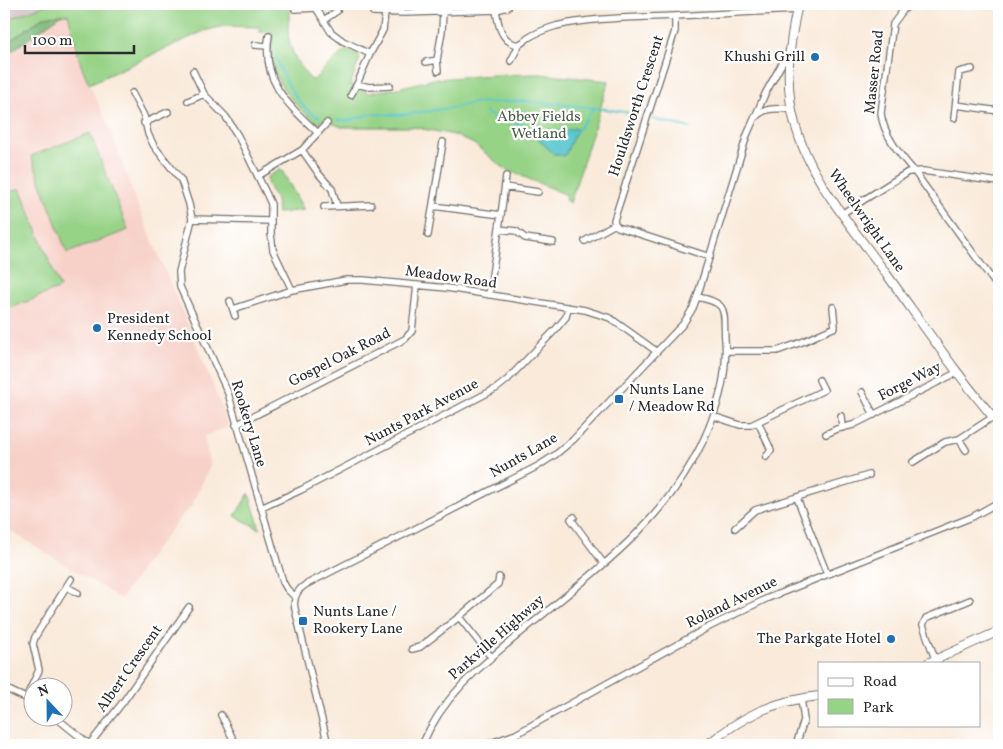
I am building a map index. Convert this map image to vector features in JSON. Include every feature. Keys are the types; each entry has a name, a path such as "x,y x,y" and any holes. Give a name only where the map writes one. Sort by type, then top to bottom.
{"street":[{"name":"Masser Road","path":"912,4 904,9 893,24 881,113 884,130 999,288"},
{"path":"372,12 496,10 508,7"},
{"path":"511,61 519,45 536,33 561,25 798,7"},
{"name":"Wheelwright Lane","path":"798,7 788,67 791,110 802,146 813,169 958,372 997,421"},
{"path":"295,9 316,8 331,32 343,41 370,54"},
{"path":"438,71 437,60 442,31 443,10"},
{"path":"496,10 502,35 514,44 519,45"},
{"path":"324,20 337,11"},
{"path":"352,95 383,30 385,12"},
{"name":"Houldsworth Crescent","path":"615,224 614,220 675,31 675,16"},
{"path":"269,35 267,46 268,65 276,86 291,108 318,133"},
{"path":"255,45 267,46"},
{"name":"Nunts Lane","path":"295,596 305,585 538,466 554,455 582,431 687,319 698,297 747,135 765,94 790,49"},
{"path":"426,62 437,60"},
{"path":"954,118 959,72 972,69"},
{"path":"193,71 204,94 226,117 238,136 271,204 273,250 292,290"},
{"path":"357,84 369,87 390,86"},
{"name":"Rookery Lane","path":"132,93 144,116 144,123 154,146 181,180 187,194 192,219 179,272 180,287 228,393 236,426 283,582 287,589 295,596"},
{"path":"188,101 204,94"},
{"path":"956,105 999,111"},
{"path":"752,123 760,113 766,110 791,110"},
{"path":"144,123 168,112"},
{"path":"258,176 302,150 327,124"},
{"path":"428,235 443,142"},
{"path":"302,150 332,189 337,206"},
{"path":"843,213 903,174 914,171 923,170 999,182"},
{"path":"489,295 506,176"},
{"path":"505,187 538,192"},
{"path":"324,207 371,205"},
{"path":"433,206 500,216"},
{"path":"192,219 271,221"},
{"path":"585,241 615,224 618,227 710,258"},
{"path":"499,229 516,231 525,238 553,242"},
{"name":"Meadow Road","path":"230,301 234,312 292,290 346,280 418,285 585,310 610,318 656,351"},
{"name":"Gospel Oak Road","path":"236,426 405,338 412,331 418,285"},
{"name":"Parkville Highway","path":"423,745 434,721 460,685 636,535 659,511 690,466 714,416 720,393 726,351 722,306 713,300 698,297"},
{"name":"Nunts Park Avenue","path":"262,508 301,490 497,388 555,330 566,317 568,307"},
{"path":"726,351 777,351 802,342 835,326 832,307"},
{"name":"Forge Way","path":"826,434 853,426 958,372"},
{"path":"714,416 746,426 758,422 824,390 819,380"},
{"name":"Forge Way","path":"862,392 874,415"},
{"path":"841,416 842,428"},
{"path":"912,462 945,442 959,439 997,421"},
{"path":"758,422 771,450 766,457"},
{"path":"959,439 966,450"},
{"path":"735,528 755,510 869,475"},
{"path":"797,498 827,574"},
{"name":"Roland Avenue","path":"485,745 504,740 532,726 714,624 768,598 972,517 999,502"},
{"path":"571,519 604,564"},
{"path":"412,649 420,647 459,618 498,584 499,577"},
{"path":"36,676 39,670 33,644 35,637 71,579"},
{"path":"67,587 78,593"},
{"path":"295,596 295,610 328,745"},
{"path":"970,600 924,620 922,625 932,661 999,632"},
{"name":"Albert Crescent","path":"90,745 123,702 189,607"},
{"path":"459,618 491,657"},
{"path":"4,688 22,696"},
{"path":"707,745 734,725 754,714 784,702 818,696"},
{"path":"796,745 804,720 801,698"},
{"path":"221,715 236,745"},
{"path":"66,726 90,745"}],"shaded area":[{"path":"4,4 64,4 4,45"},
{"name":"President Kennedy School","path":"62,14 69,14 81,65 112,134 136,201 213,385 228,427 204,436 210,466 191,507 182,515 148,559 121,599 4,527 4,57"}],"green space":[{"name":"Abbey Fields Wetland","path":"48,4 293,4 288,25 290,44 297,61 310,79 314,80 331,62 346,50 359,55 360,58 350,85 368,93 434,79 493,75 540,74 609,81 570,203 565,200 567,195 505,169 474,144 454,135 413,127 341,127 324,119 318,124 299,107 278,81 272,63 273,33 260,32 259,27 224,26 204,31 89,84 81,65 68,14 43,17 4,45 4,21"},
{"path":"62,14 4,57 4,45 44,17"},
{"path":"90,133 128,230 67,253 31,156"},
{"path":"281,169 304,210 278,213 276,200 268,185 267,177"},
{"path":"20,188 60,288 4,311 4,194"},
{"path":"249,493 260,529 235,516"}],"water":[{"path":"576,128 577,131 564,156 554,154 534,135 536,133 543,134"}],"waterway":[{"path":"276,57 292,92 304,107 319,117"},
{"path":"337,120 347,121 371,114 400,115 473,103 527,101 637,114"},
{"path":"577,131 593,109"},
{"path":"485,112 521,125 535,134"},
{"path":"652,119 690,128"}],"place":[{"name":"Khushi Grill","path":"815,57"},
{"name":"President Kennedy School","path":"97,328"},
{"name":"Nunts Lane / Meadow Rd","path":"619,399"},
{"name":"Nunts Lane / Rookery Lane","path":"303,621"},
{"name":"The Parkgate Hotel","path":"891,639"}]}
